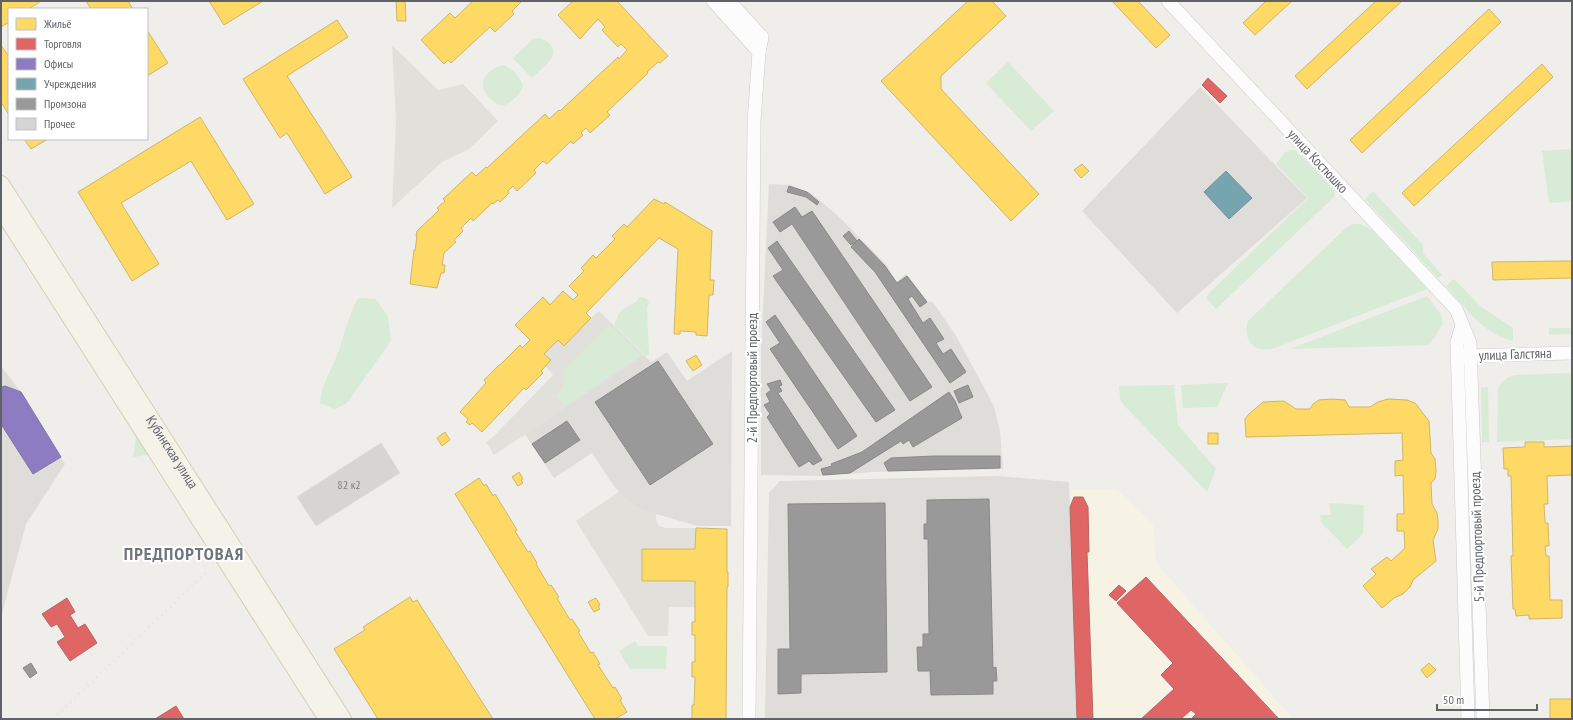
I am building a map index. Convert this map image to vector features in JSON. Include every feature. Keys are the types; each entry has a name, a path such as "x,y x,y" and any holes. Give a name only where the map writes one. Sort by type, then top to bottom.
{"main road":[{"name":"Кубинская улица","path":"1,184 343,719"},
{"name":"Кубинская улица","path":"1,209 327,719"}],"street":[{"path":"713,1 759,52"},
{"name":"2-й Предпортовый проезд","path":"729,1 762,37 759,52 754,122 749,719"},
{"name":"улица Костюшко","path":"1168,1 1456,309 1470,343 1471,356"},
{"path":"1457,356 1457,342 1462,325"},
{"name":"улица Галстяна","path":"1457,356 1572,353"},
{"name":"5-й Предпортовый проезд","path":"1457,356 1468,719"},
{"name":"5-й Предпортовый проезд","path":"1471,356 1483,719"}],"shaded area":[{"path":"392,45 438,90 463,84 498,121 469,149 442,162 392,208 396,122"},
{"path":"1200,87 1307,198 1177,313 1082,211"},
{"path":"769,184 790,185 811,193 837,215 886,264 896,282 906,274 928,302 932,301 955,334 994,406 1000,431 1003,469 873,472 822,476 761,475 761,349"},
{"path":"563,291 591,318 599,311 644,355 494,455 486,442 492,438 553,375 545,366 551,360 515,325 543,297 551,304"},
{"path":"732,351 731,526 698,526 646,511 636,506 627,500 614,486 592,453 554,478 525,434 644,355 651,362 667,352 687,381"},
{"path":"1,366 21,392 65,464 26,524 1,617"},
{"path":"997,476 1069,482 1077,719 765,719 769,493 780,481"},
{"path":"1071,490 1117,490 1153,524 1156,563 1293,719 1076,719"},
{"path":"619,492 636,506 656,514 656,520 659,526 665,528 696,528 695,607 669,607 668,636 648,636 576,521"}],"green space":[{"path":"539,38 549,43 553,48 553,55 547,64 532,78 513,58 533,39"},
{"path":"1008,62 1054,111 1031,131 986,83"},
{"path":"503,65 510,68 515,73 523,86 515,98 502,106 488,96 484,90 483,84 488,73"},
{"path":"1572,149 1572,201 1549,203 1542,151"},
{"path":"1290,150 1295,150 1299,153 1334,190 1335,196 1216,309 1207,299 1208,294 1308,198 1277,165 1284,153"},
{"path":"1373,191 1423,245 1423,253 1442,275 1438,278 1365,199"},
{"path":"1352,224 1361,224 1372,230 1427,289 1272,349 1259,349 1255,347 1249,340 1246,332 1249,320"},
{"path":"1454,279 1480,306 1513,328 1513,341 1493,333 1468,311 1446,286"},
{"path":"1427,296 1440,313 1443,323 1435,337 1428,345 1290,349"},
{"path":"640,297 646,298 649,302 647,308 649,354 646,356 614,325 619,313 636,302"},
{"path":"358,298 376,299 388,317 391,341 347,403 335,409 320,403 321,396"},
{"path":"609,324 641,355 565,406 555,397 563,385 564,370"},
{"path":"1549,328 1572,328 1572,334 1549,335"},
{"path":"1572,373 1572,439 1497,442 1498,389 1504,380 1514,375"},
{"path":"1228,383 1217,407 1183,408 1181,385"},
{"path":"1174,385 1178,425 1216,469 1207,492 1123,404 1120,399 1119,386"},
{"path":"1481,387 1488,387 1489,442 1482,442"},
{"path":"136,435 148,455 133,457"},
{"path":"1329,503 1364,505 1363,534 1347,549 1321,522 1320,515 1331,515"},
{"path":"635,641 638,646 667,646 666,669 630,669 619,651"}],"building: Жильё":[{"path":"1,1 41,1 30,8 8,8 8,23 1,27"},
{"path":"86,1 128,1 132,8 90,8"},
{"path":"209,1 263,1 224,25"},
{"path":"396,1 405,1 406,21 397,21"},
{"path":"473,1 522,1 512,11 514,14 495,32 490,27 451,63 448,60 444,64 421,40 450,13 455,18"},
{"path":"573,1 617,1 668,56 660,63 658,62 647,72 648,73 607,112 610,115 590,133 586,128 581,133 583,135 573,144 571,141 547,164 543,161 534,170 536,173 517,191 513,186 508,191 509,193 500,202 498,200 493,204 492,203 473,221 471,218 461,228 463,231 454,240 456,242 444,253 442,265 445,265 444,273 441,273 437,288 410,284 417,231 439,210 437,208 445,201 443,199 472,172 476,176 486,167 487,168 545,114 549,119 559,110 560,111 618,57 619,59 627,50 621,44 618,47 602,30 605,27 598,19 580,39 558,15"},
{"path":"968,1 992,1 1006,16 941,76 941,89 1039,194 1011,221 881,81"},
{"path":"1112,1 1138,1 1170,35 1156,48"},
{"path":"1266,1 1292,1 1255,35 1243,23"},
{"path":"1376,1 1402,1 1307,89 1295,76"},
{"path":"1489,9 1501,22 1362,153 1350,140"},
{"path":"337,20 348,37 287,76 352,177 325,194 287,133 280,138 243,79"},
{"path":"148,32 168,63 148,75"},
{"path":"1,45 8,56 8,113 1,102"},
{"path":"1542,64 1553,77 1414,206 1402,193"},
{"path":"200,117 254,204 227,220 191,161 121,203 159,264 132,281 78,192"},
{"path":"25,140 46,140 31,149"},
{"path":"1082,164 1089,171 1081,178 1074,170"},
{"path":"654,199 664,204 665,202 712,231 710,280 714,280 713,295 709,295 707,336 696,335 696,332 680,331 680,334 674,334 678,249 659,238 586,313 591,318 564,346 558,340 544,354 551,360 541,371 543,373 526,390 524,388 482,432 472,423 470,425 466,422 468,419 460,412 486,383 484,380 520,345 522,348 530,340 515,325 543,297 550,305 563,291 573,300 578,295 569,286 584,271 581,268 593,255 596,258 615,239 612,236 624,224 627,227"},
{"path":"1572,261 1572,278 1493,280 1492,262"},
{"path":"696,355 702,365 693,371 686,361"},
{"path":"1388,399 1407,400 1415,403 1429,421 1431,453 1435,459 1436,470 1435,479 1431,483 1432,504 1437,513 1438,521 1438,529 1433,540 1436,561 1413,580 1410,587 1403,594 1394,598 1382,608 1363,586 1376,574 1371,569 1387,557 1391,561 1405,548 1404,531 1397,531 1397,514 1404,514 1403,475 1395,476 1395,461 1403,460 1402,433 1246,437 1245,419 1263,402 1284,401 1296,409 1310,409 1313,404 1319,400 1345,400 1349,407 1370,407 1378,402"},
{"path":"445,432 450,440 442,446 437,438"},
{"path":"1208,433 1218,433 1218,444 1208,444"},
{"path":"1525,442 1544,442 1544,447 1572,446 1572,475 1547,476 1548,504 1544,504 1545,523 1548,523 1549,546 1545,546 1546,556 1549,556 1550,600 1562,600 1562,618 1529,619 1529,615 1516,616 1515,609 1513,609 1511,556 1513,556 1511,476 1508,476 1508,469 1504,469 1503,448 1525,447"},
{"path":"519,472 523,479 521,480 523,483 518,486 512,477"},
{"path":"479,478 484,486 486,484 493,496 495,494 517,530 515,531 528,552 530,551 549,586 551,585 559,597 557,598 570,620 572,619 580,631 578,632 591,653 593,652 600,664 598,665 613,688 615,687 627,712 615,719 595,719 455,494"},
{"path":"696,528 727,529 728,587 726,719 692,719 695,677 692,677 692,662 695,662 695,635 692,635 692,622 695,622 695,581 642,581 642,549 695,549"},
{"path":"410,597 413,602 417,600 493,719 378,719 334,649 365,630 363,627"},
{"path":"596,598 600,605 598,606 600,609 594,612 588,602"},
{"path":"1429,663 1436,670 1427,678 1421,670"},
{"path":"1550,699 1572,699 1572,719 1550,719"}],"building: Торговля":[{"path":"1208,78 1227,96 1220,103 1202,85"},
{"path":"1074,497 1083,497 1088,507 1089,552 1087,552 1093,719 1077,719 1070,507"},
{"path":"1146,577 1279,719 1191,719 1196,714 1191,710 1181,719 1141,719 1174,689 1161,675 1173,663 1117,603"},
{"path":"1119,585 1126,591 1116,601 1109,595"},
{"path":"67,598 75,612 70,615 78,628 85,624 97,643 70,661 57,642 65,637 57,624 51,627 42,614"},
{"path":"176,706 184,719 155,719"}],"building: Офисы":[{"path":"5,386 21,392 61,457 33,474 1,424 1,387"}],"building: Учреждения":[{"path":"1226,171 1252,198 1229,219 1204,192"}],"building: Промзона":[{"path":"789,186 807,192 819,202 817,205 806,197 787,192"},
{"path":"795,207 802,217 812,211 932,387 910,401 792,224 780,232 773,222"},
{"path":"849,231 857,241 851,245 843,236"},
{"path":"859,239 885,266 897,283 907,276 927,302 920,307 912,296 908,299 923,323 930,318 944,339 936,343 943,354 951,349 966,372 950,383 875,272 851,247"},
{"path":"777,241 895,410 876,422 773,276 783,270 768,248"},
{"path":"775,315 857,436 838,449 770,349 780,343 766,322"},
{"path":"658,361 713,444 650,485 595,402"},
{"path":"780,380 782,385 779,386 782,391 778,393 822,460 813,465 809,461 799,467 767,417 770,414 764,405 770,402 766,394 771,390 767,384"},
{"path":"968,385 973,397 959,403 954,391"},
{"path":"949,392 955,401 962,418 913,447 909,440 903,444 901,441 850,473 823,475 821,469 832,466 831,464 862,452"},
{"path":"567,421 580,440 545,463 532,444"},
{"path":"934,456 1000,456 1000,468 888,471 884,463 891,458"},
{"path":"989,499 993,668 996,667 997,681 993,681 993,694 931,695 930,671 918,671 917,647 923,647 923,634 929,634 928,539 924,539 924,524 927,524 927,500"},
{"path":"885,503 887,672 801,674 801,693 778,694 778,649 790,649 788,504"},
{"path":"31,663 37,673 30,678 23,668"}],"building: Прочее":[{"path":"381,443 400,473 316,526 297,497"}],"railway":[{"path":"53,719 209,570"}],"district":[{"name":"ПРЕДПОРТОВАЯ","path":"184,554"}]}
